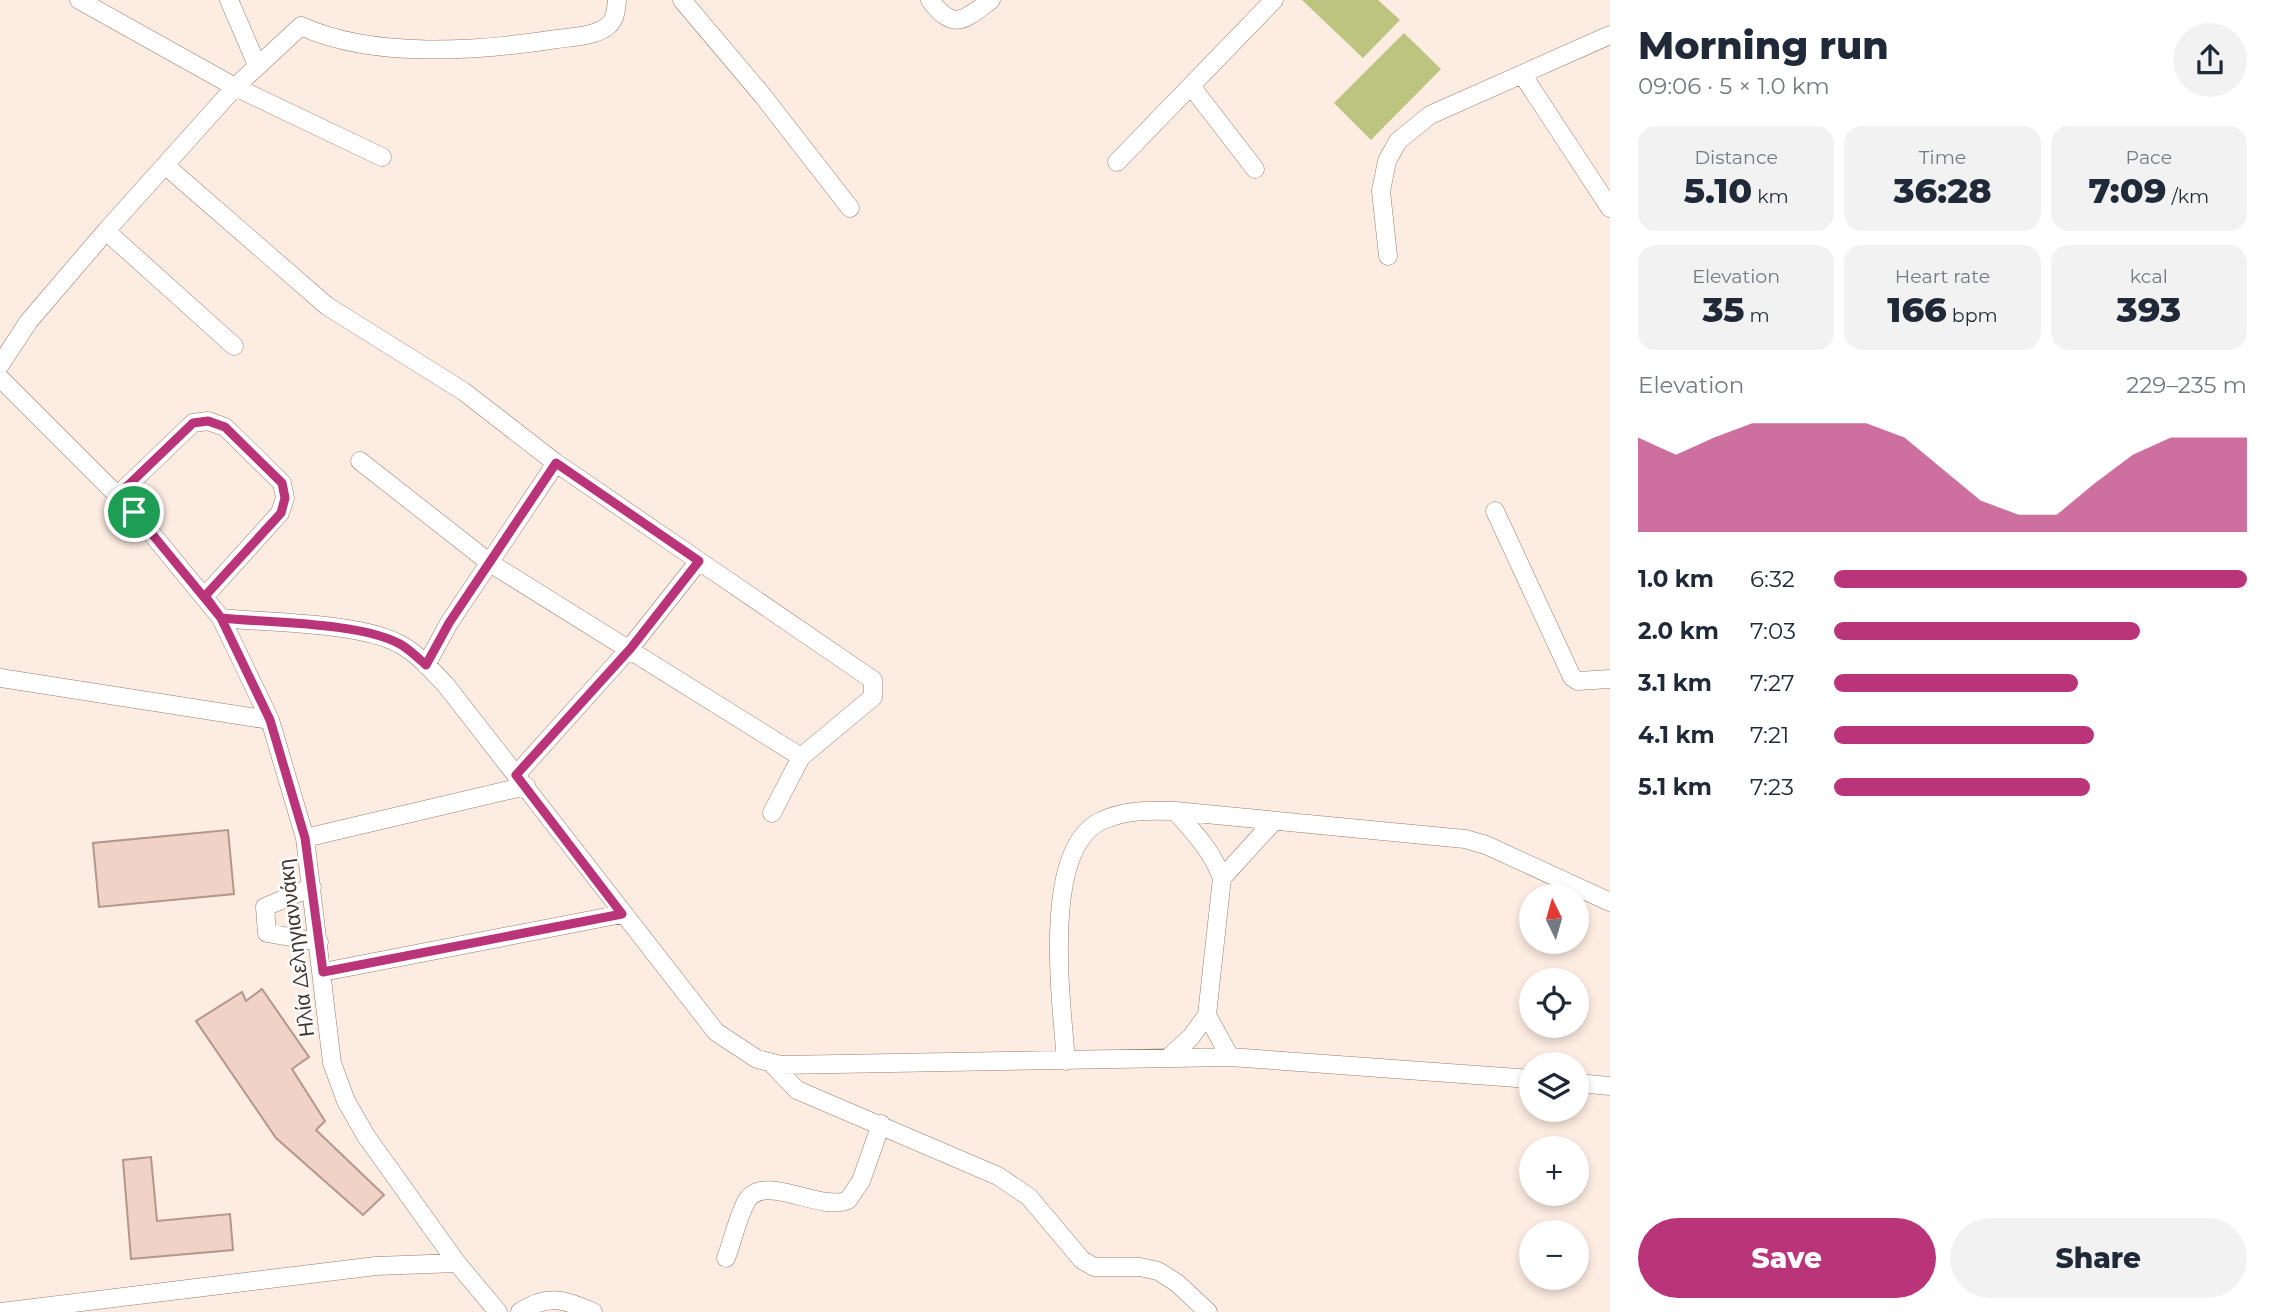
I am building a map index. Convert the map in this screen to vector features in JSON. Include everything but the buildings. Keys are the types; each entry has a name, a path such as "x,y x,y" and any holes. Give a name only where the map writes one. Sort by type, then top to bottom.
{"street":[{"path":"79,0 235,87 382,157"},
{"path":"229,0 257,65"},
{"path":"0,365 29,321 106,231 235,87 302,26 322,35 383,46 500,46 592,33 607,27 614,18 617,0"},
{"path":"682,0 763,96 850,208"},
{"path":"930,0 940,14 954,21 966,18 991,0"},
{"path":"1117,162 1274,0"},
{"path":"1388,256 1381,191 1387,161 1398,141 1430,115 1610,34"},
{"path":"1522,74 1610,208"},
{"path":"1191,86 1255,169"},
{"path":"166,166 327,306 463,391 556,463 873,680 873,697 801,757 772,813"},
{"path":"106,231 234,346"},
{"name":"Ηλία Δεληγιαννάκη","path":"0,378 118,495 221,618 270,720 305,838 332,1063 346,1101 366,1136 457,1263 498,1312"},
{"path":"118,495 193,423 208,421 225,427 282,483 285,498 281,513 205,596"},
{"path":"360,461 490,563 631,648 801,757"},
{"path":"426,665 449,623 556,463"},
{"path":"1495,512 1572,677 1578,681 1610,679"},
{"path":"305,838 521,781 699,561"},
{"path":"221,618 338,629 383,637 402,645 445,684 716,1032 739,1050 770,1062 1066,1061 1230,1057 1519,1078"},
{"path":"0,678 270,720"},
{"path":"1066,1061 1058,950 1059,915 1071,859 1083,836 1100,822 1136,810 1175,811 1465,839 1486,845 1610,902"},
{"path":"1169,1057 1191,1037 1207,1015 1222,878 1215,860 1175,811"},
{"path":"1222,878 1274,821"},
{"path":"312,887 265,907 267,933 319,942"},
{"path":"323,972 622,914"},
{"path":"1207,1015 1230,1057"},
{"path":"770,1062 797,1090 998,1176 1030,1197 1082,1260 1094,1267 1140,1267 1158,1271 1177,1283 1208,1312"},
{"path":"1589,1084 1610,1086"},
{"path":"726,1258 747,1199 755,1193 766,1189 832,1204 848,1200 861,1181 881,1124"},
{"path":"0,1312 376,1266 457,1263"},
{"path":"520,1312 532,1303 551,1298 565,1299 593,1312"}],"green space":[{"path":"1302,0 1378,0 1400,20 1363,58"},
{"path":"1404,33 1441,69 1371,140 1334,103"}],"route":[{"path":"134,512 118,495 193,423 208,421 225,427 282,483 285,498 281,513 205,596 221,618 338,629 383,637 402,645 426,665 449,623 556,463 699,561 631,648 516,775 622,914 323,972 305,838 289,775 270,720 221,618 186,572 134,512"}]}
